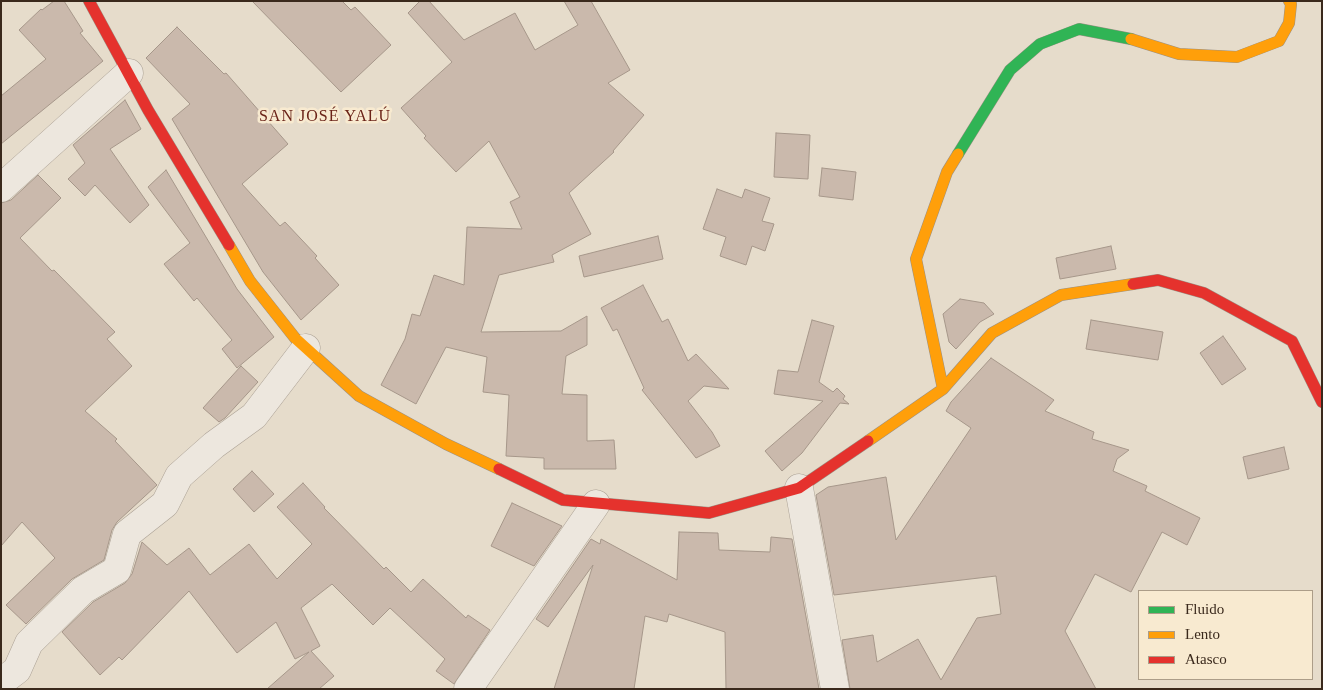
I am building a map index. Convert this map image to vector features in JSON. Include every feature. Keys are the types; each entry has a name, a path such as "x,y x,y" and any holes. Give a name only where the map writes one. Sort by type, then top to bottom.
{"street":[{"path":"89,1 148,110 250,281 295,338 359,396 446,444 562,500 709,512 799,488 943,389 992,333 1061,295 1158,280 1204,292 1292,340 1322,402"},
{"path":"943,389 916,259 947,172 1010,70 1040,44 1079,29 1128,38 1179,54 1237,57 1279,41 1289,23 1291,4 1289,1"},
{"path":"1,188 129,74"},
{"path":"1,682 17,670 30,643 83,590 117,570 127,534 165,504 179,476 214,445 254,416 306,348"},
{"path":"799,488 835,689"},
{"path":"468,689 596,504"}],"building":[{"path":"54,1 64,1 83,31 80,33 103,61 1,144 1,96 46,59 19,30 41,9"},
{"path":"252,1 342,1 351,10 355,7 391,45 341,92"},
{"path":"420,1 429,1 464,40 515,13 535,50 578,25 564,1 591,1 630,70 608,83 644,115 614,152 569,193 591,234 552,255 554,262 499,275 481,332 561,331 587,316 587,345 566,356 562,394 587,395 587,441 614,440 616,469 544,469 544,458 506,456 509,395 483,392 487,357 446,347 416,404 381,385 405,339 412,314 420,316 434,275 464,285 467,227 522,229 510,202 520,197 489,141 456,172 424,138 426,136 401,108 452,62 408,13"},
{"path":"177,27 224,74 226,73 288,144 242,184 280,226 285,222 317,256 315,258 339,285 301,320 263,272 172,119 190,104 146,58"},
{"path":"125,100 141,129 110,149 149,205 130,223 95,185 85,196 68,179 85,163 73,145"},
{"path":"776,133 810,135 808,179 774,177"},
{"path":"822,168 856,172 853,200 819,196"},
{"path":"166,170 237,289 274,337 237,368 222,349 232,340 197,298 194,301 164,264 190,243 148,187"},
{"path":"38,175 61,198 20,238 115,332 107,339 132,366 85,411 117,439 115,441 157,485 117,522 112,530 104,560 72,579 26,624 6,605 55,558 22,522 1,546 1,203 11,200"},
{"path":"717,189 742,198 745,189 770,198 762,221 774,224 765,251 752,246 746,265 720,256 726,237 703,229"},
{"path":"658,236 663,259 584,277 579,256"},
{"path":"1111,246 1116,269 1060,279 1056,258"},
{"path":"643,285 662,322 668,319 688,361 696,354 729,389 704,386 688,401 712,432 720,446 696,458 642,390 644,388 617,329 613,331 601,308"},
{"path":"960,299 984,303 994,314 980,322 956,349 949,342 943,314"},
{"path":"812,320 834,326 819,382 833,392 837,388 845,396 843,399 849,404 840,403 802,453 782,471 765,451 823,401 774,394 778,370 798,372"},
{"path":"1091,320 1163,332 1158,360 1086,349"},
{"path":"1223,336 1246,369 1222,385 1200,353"},
{"path":"991,358 1054,400 1045,411 1094,432 1092,439 1129,450 1117,459 1113,471 1147,486 1145,491 1200,518 1187,545 1162,532 1131,592 1095,574 1065,631 1096,689 850,689 842,640 873,635 877,662 918,639 941,680 977,618 1001,614 996,576 834,595 816,495 828,487 886,477 896,540 971,428 946,411 951,402"},
{"path":"241,366 258,382 225,418 219,422 203,408"},
{"path":"1284,447 1289,469 1248,479 1243,457"},
{"path":"252,471 274,494 254,512 233,489"},
{"path":"303,483 324,508 384,569 386,567 411,592 423,579 466,618 468,615 490,630 454,684 436,671 445,659 390,608 373,625 332,584 301,608 320,646 311,651 334,676 319,689 267,689 309,652 295,659 276,622 237,653 189,591 122,660 119,657 100,675 62,632 93,602 125,583 132,574 142,542 167,565 189,548 210,575 249,544 277,579 312,544 277,507"},
{"path":"512,503 562,526 534,566 491,546"},
{"path":"679,532 718,533 719,550 770,552 771,537 792,539 819,689 726,689 725,632 669,614 667,622 645,616 634,689 554,689 593,565 548,627 536,619 591,539 600,544 601,539 677,580"}],"traffic: fast":[{"path":"958,154 1010,70 1040,44 1079,29 1131,39"}],"traffic: slow":[{"path":"1131,39 1179,54 1237,57 1279,41 1289,23 1291,4 1289,1"},
{"path":"943,389 916,259 947,172 958,154"},
{"path":"229,245 250,281 295,338 359,396 446,444 499,469"},
{"path":"868,441 943,389 992,333 1061,295 1133,284"}],"traffic: jam":[{"path":"89,1 148,110 229,245"},
{"path":"1133,284 1158,280 1204,293 1292,341 1322,402"},
{"path":"499,469 563,500 709,513 799,488 868,441"}],"district":[{"name":"SAN JOSÉ YALÚ","path":"325,117"}]}
